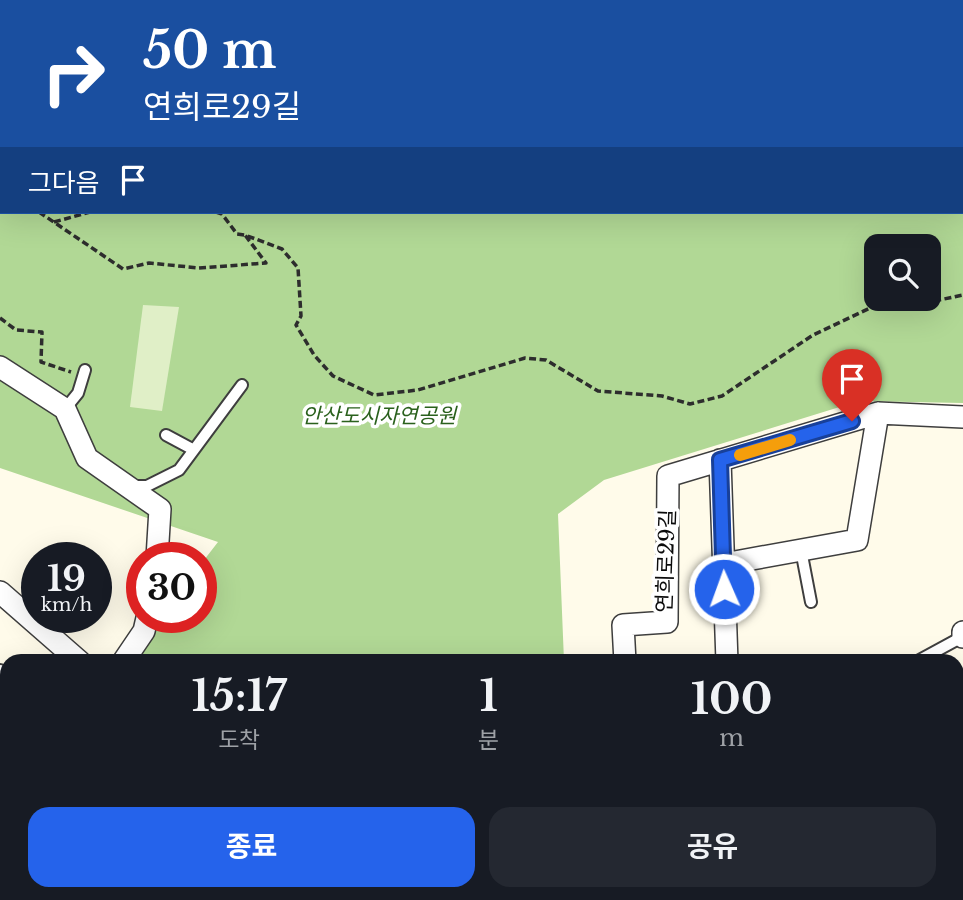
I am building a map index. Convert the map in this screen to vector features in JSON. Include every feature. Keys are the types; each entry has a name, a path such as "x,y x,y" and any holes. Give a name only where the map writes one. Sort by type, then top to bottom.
{"street":[{"path":"0,367 65,409 87,458 160,509 158,542"},
{"path":"724,564 857,540 878,414"},
{"name":"연희로29길","path":"625,654 623,625 667,622 668,476 878,414 963,417"},
{"path":"720,460 727,654"},
{"path":"0,592 71,654"},
{"path":"128,654 143,633"}],"lane":[{"path":"65,409 78,393 84,373"},
{"path":"128,485 147,485 179,470 243,385"},
{"path":"166,435 194,450"},
{"path":"801,550 811,602"},
{"path":"930,654 963,635"}],"path":[{"path":"42,214 123,269 149,264 199,268 266,263 245,235"},
{"path":"54,222 83,214"},
{"path":"222,214 237,234 282,249 298,268 301,316 296,325 314,355 333,376 374,396 418,390 525,358 546,360 598,391 663,396 690,404 722,396 813,335 870,308 963,295"},
{"path":"0,318 16,330 42,332 41,362 84,373"}],"green space":[{"name":"안산도시자연공원","path":"0,214 963,214 963,403 859,401 604,480 558,514 564,654 134,654 150,633 217,633 217,543 0,468"},
{"path":"143,305 179,307 162,411 130,407"}],"slow traffic":[{"path":"740,455 790,440"}],"route":[{"path":"724,589 720,460 852,421"}]}
